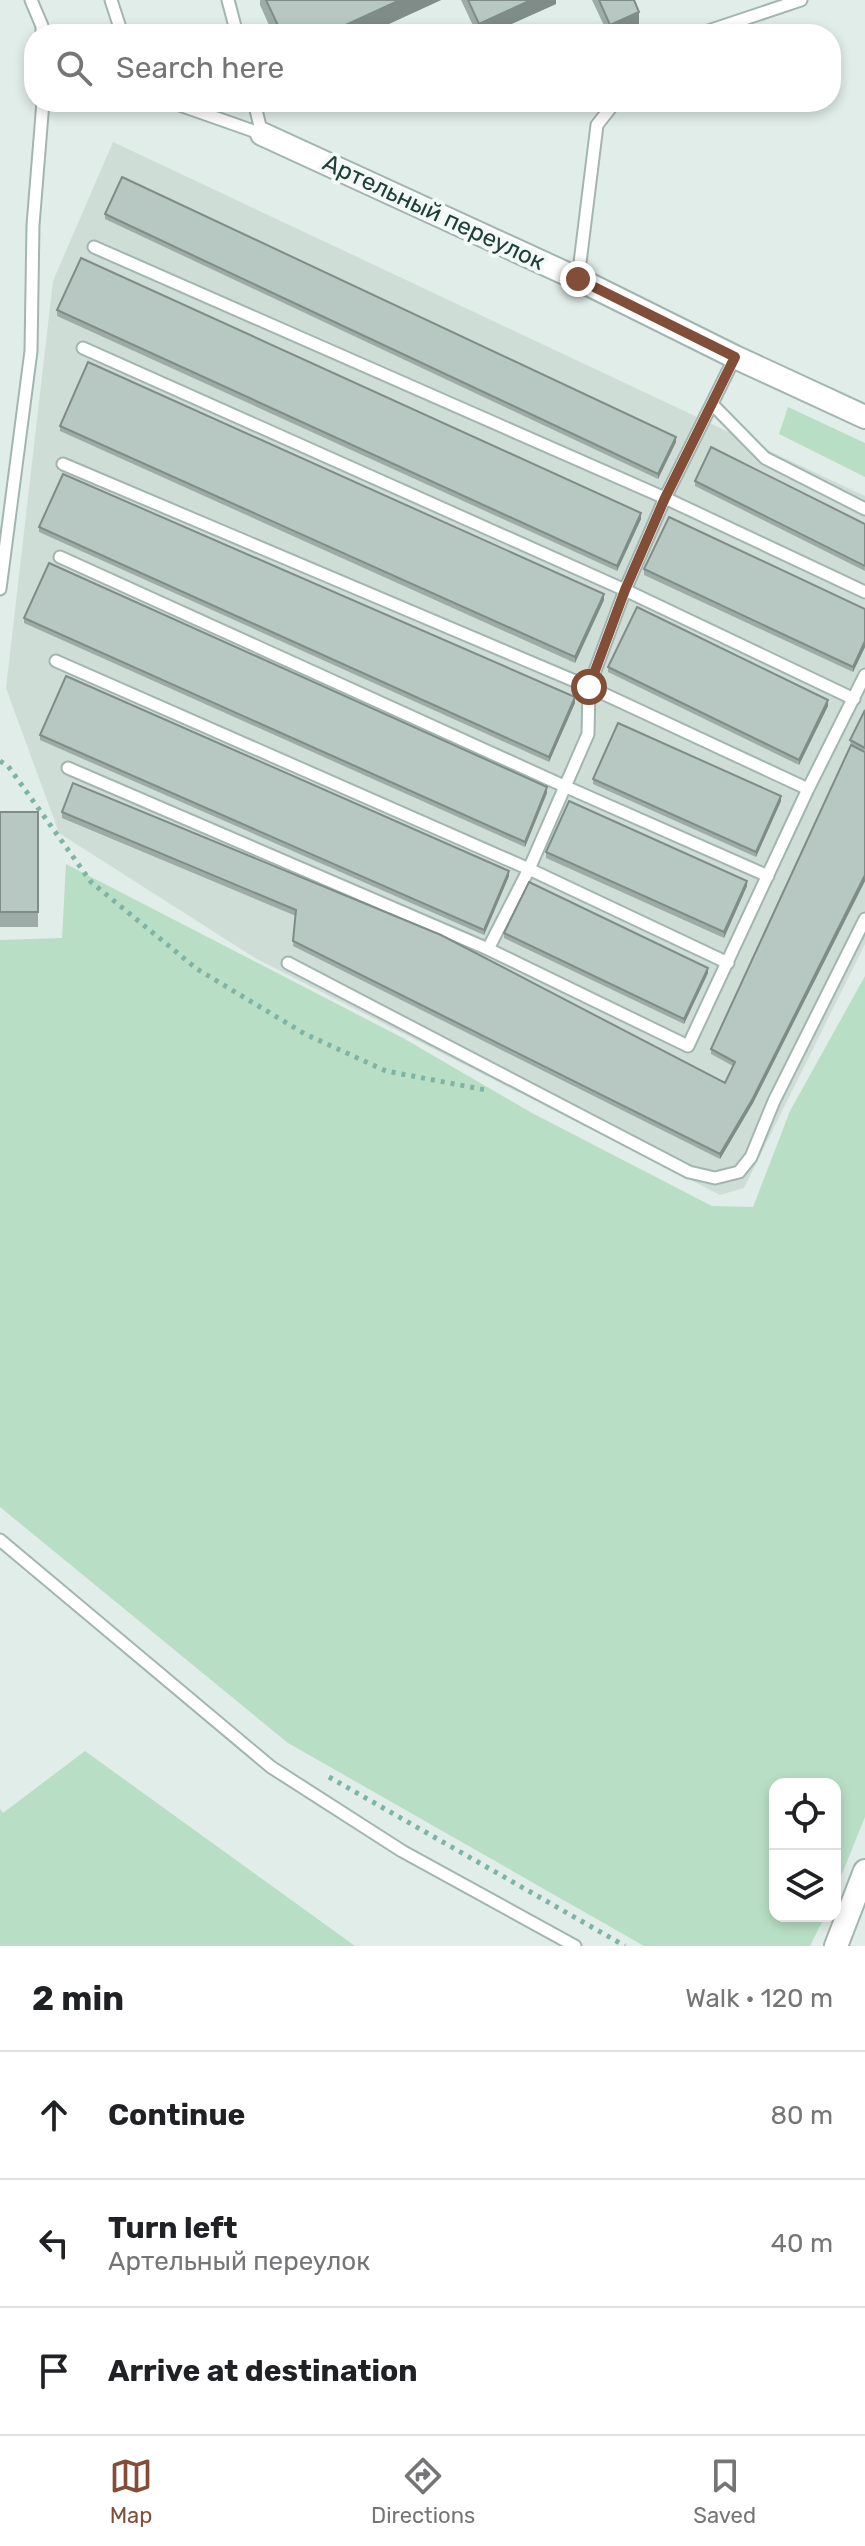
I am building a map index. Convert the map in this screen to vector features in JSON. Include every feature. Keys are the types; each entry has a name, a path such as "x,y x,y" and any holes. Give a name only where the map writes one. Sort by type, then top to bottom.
{"street":[{"name":"Артельный переулок","path":"262,134 578,279 865,417"},
{"path":"836,1946 865,1871"}],"lane":[{"path":"31,0 41,24"},
{"path":"111,0 119,24"},
{"path":"228,0 234,24"},
{"path":"729,24 801,0"},
{"path":"0,589 31,351 33,225 42,112"},
{"name":"Артельный переулок","path":"199,112 262,134"},
{"path":"256,112 262,134"},
{"path":"578,279 597,125 607,112"},
{"path":"94,247 665,498 865,592"},
{"path":"83,348 625,590 854,699"},
{"path":"488,949 529,869 588,734 589,687 625,590 665,498 735,357"},
{"path":"712,404 765,458 865,509"},
{"path":"63,464 589,687 808,789"},
{"path":"60,557 768,876"},
{"path":"56,661 529,869 728,963"},
{"path":"68,768 488,949 688,1046 865,675"},
{"path":"288,963 689,1172 715,1178 739,1172 751,1157 774,1101 865,919"},
{"path":"0,1540 271,1767 402,1851 575,1946"}],"path":[{"path":"0,761 15,775 91,882 197,969 305,1034 386,1071 479,1090 531,1091"},
{"path":"321,1772 625,1946"}],"shaded area":[{"path":"113,142 865,496 865,944 744,1188 720,1195 255,958 59,833 6,688 53,281"}],"green space":[{"path":"788,407 865,443 865,477 779,434"},
{"path":"66,864 403,1038 532,1113 712,1206 753,1207 790,1111 865,976 865,1817 841,1876 841,1778 769,1778 769,1922 822,1922 810,1946 644,1946 288,1743 0,1507 0,940 62,938"},
{"path":"85,1751 355,1946 0,1946 0,1809 3,1813"}],"building":[{"path":"266,0 400,0 348,24 277,24"},
{"path":"468,0 531,0 479,24"},
{"path":"599,0 634,0 639,12 610,24"},
{"path":"122,177 676,437 658,474 105,214"},
{"path":"81,258 641,513 617,566 57,310"},
{"path":"88,362 604,594 575,657 60,426"},
{"path":"711,447 865,524 865,566 695,481"},
{"path":"63,474 575,697 549,757 39,527"},
{"path":"669,517 865,609 865,641 853,667 644,569"},
{"path":"49,563 547,787 525,842 24,618"},
{"path":"637,607 828,700 799,760 608,667"},
{"path":"66,676 509,871 484,930 40,735"},
{"path":"865,710 865,748 850,740"},
{"path":"618,723 781,796 756,852 593,779"},
{"path":"851,745 865,752 865,875 753,1098 720,1154 293,941 296,910 62,812 73,783 441,935 725,1083 735,1062 711,1049"},
{"path":"569,801 747,881 724,932 546,852"},
{"path":"0,812 38,812 38,912 0,912"},
{"path":"529,882 708,968 684,1019 504,933"}],"route":[{"path":"578,279 735,357 665,498 625,590 589,687"}]}
